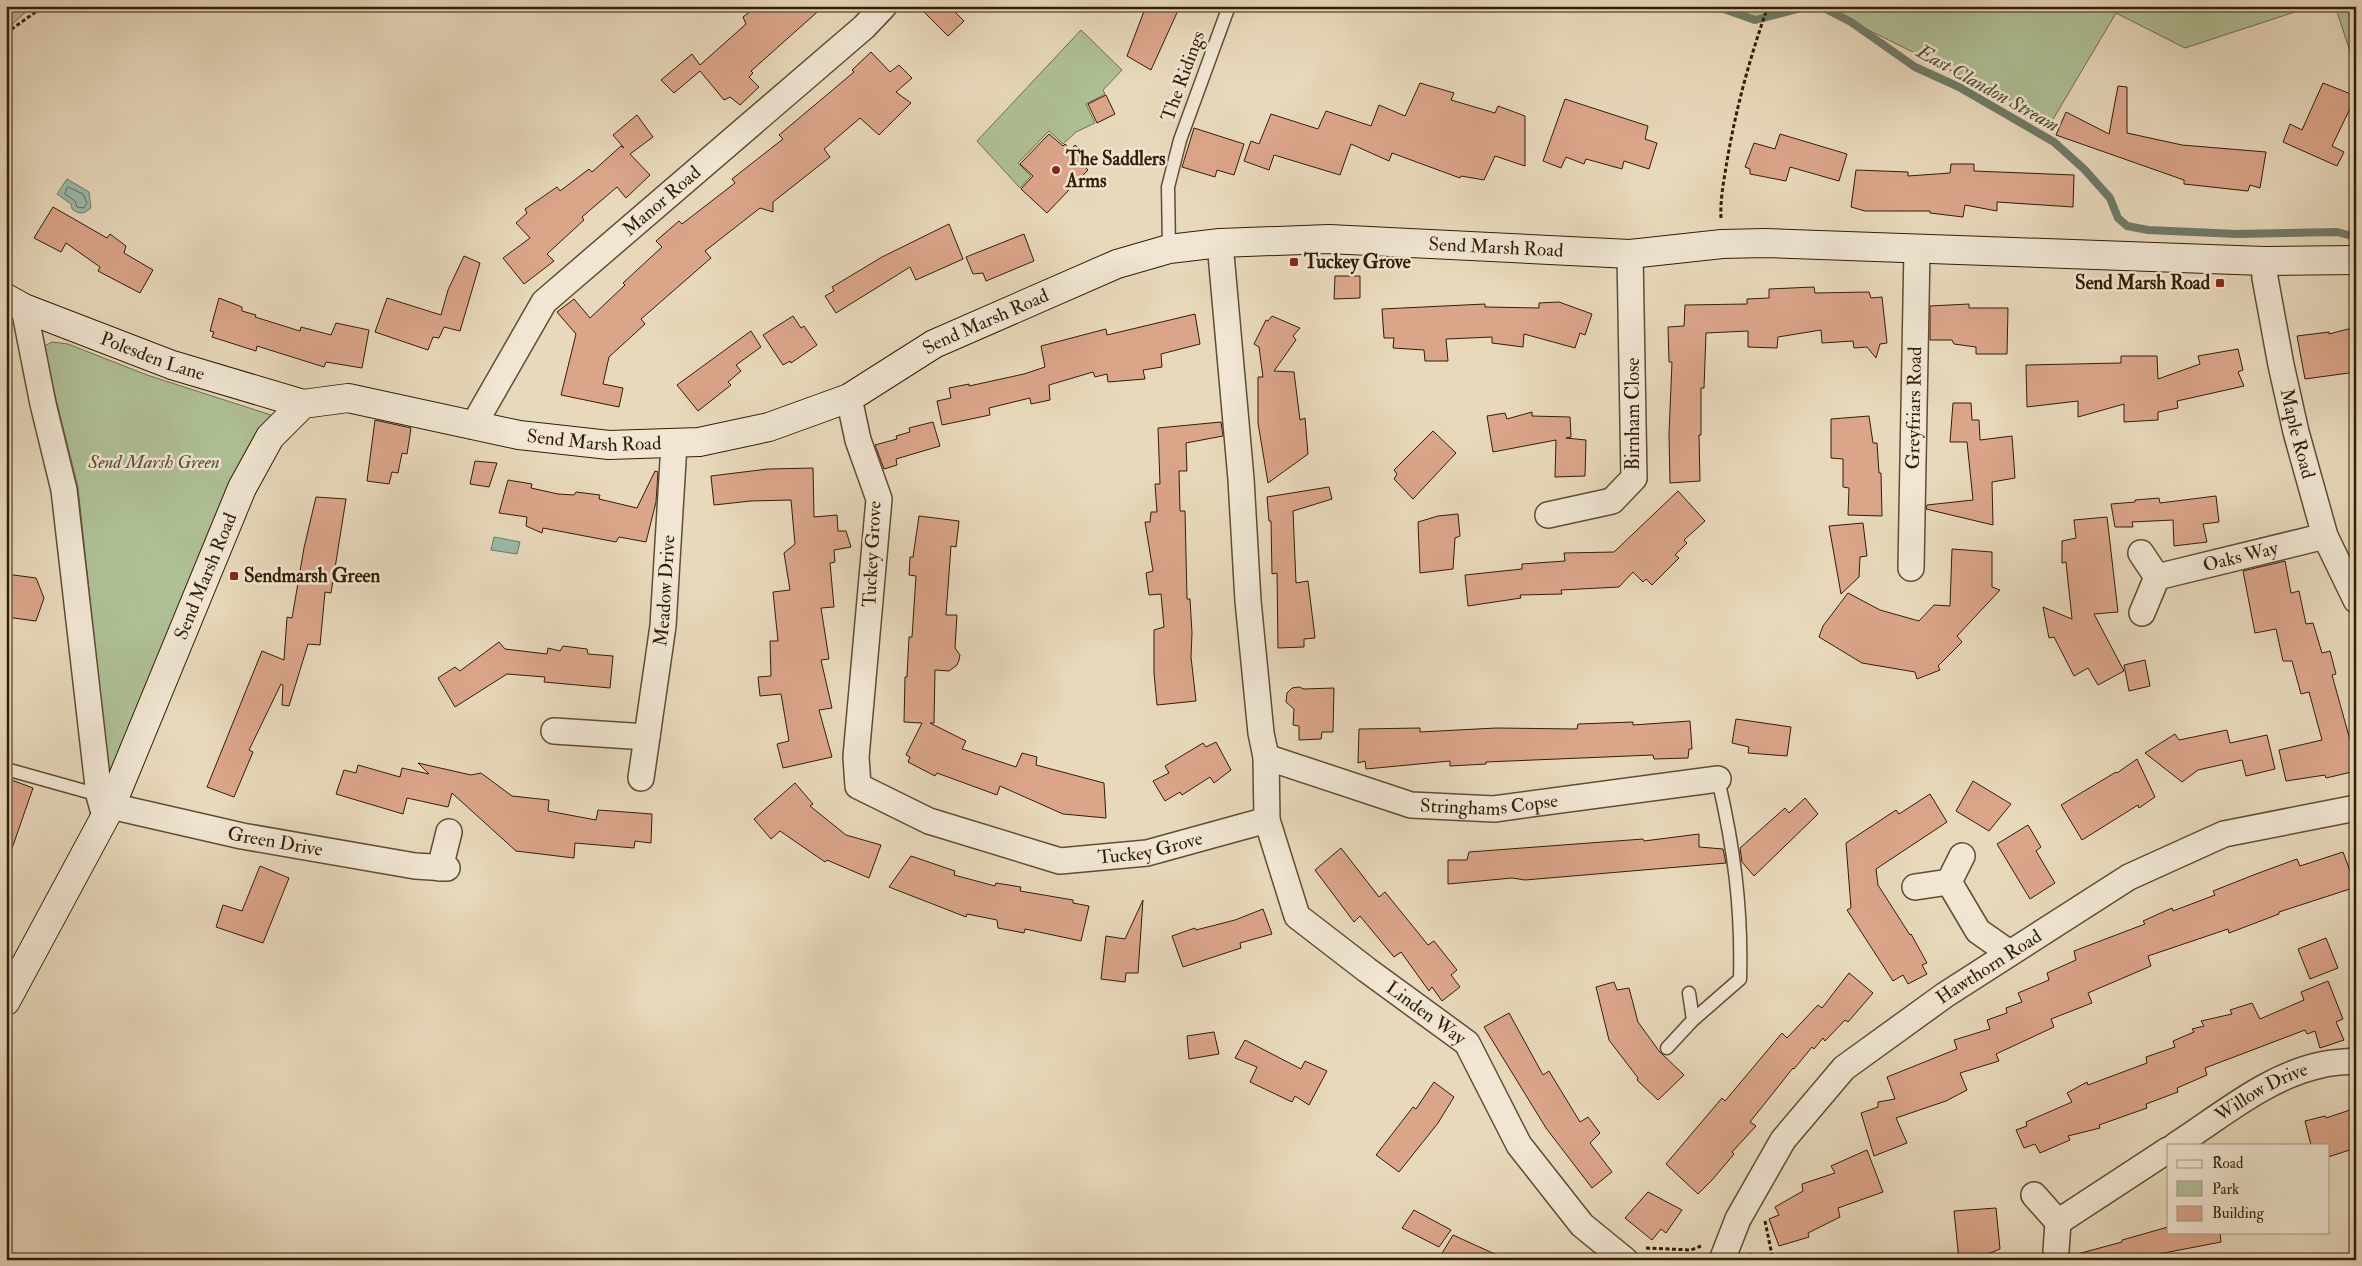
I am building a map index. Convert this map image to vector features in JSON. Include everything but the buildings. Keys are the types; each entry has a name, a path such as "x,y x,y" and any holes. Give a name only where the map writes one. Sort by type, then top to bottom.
{"main road":[{"name":"Send Marsh Road","path":"6,1001 105,806 242,488 270,437 303,404 348,398 519,435 609,446 700,442 769,427 849,398 934,344 1117,264 1168,249 1220,243 1329,239 1630,254 1722,244 2264,261 2356,260"},
{"name":"Polesden Lane","path":"15,303 172,365 303,404"}],"street":[{"name":"Manor Road","path":"474,426 544,302 864,27 884,6"},
{"path":"1220,243 1241,479 1248,601 1261,733 1266,757 1267,820"},
{"name":"Greyfriars Road","path":"1911,568 1917,249"},
{"name":"Birnham Close","path":"1548,515 1612,501 1634,478 1630,254"},
{"name":"Maple Road","path":"2264,261 2265,278 2281,365 2296,432 2325,536 2356,600"},
{"path":"15,303 64,490 105,806"},
{"name":"Tuckey Grove","path":"849,398 858,440 879,499 856,757 858,786 929,822 1060,860 1147,853 1267,820"},
{"name":"Meadow Drive","path":"641,778 663,626 674,444"},
{"name":"Oaks Way","path":"2157,577 2325,536"},
{"path":"2141,553 2157,577 2142,613"},
{"path":"554,731 647,737"},
{"name":"Stringhams Copse","path":"1266,757 1411,805 1494,809 1718,779"},
{"name":"Green Drive","path":"105,806 242,836 416,866 444,868 449,832"},
{"name":"Hawthorn Road","path":"1725,1252 1738,1219 1783,1140 1844,1068 1945,995 2008,952 2128,877 2224,834 2356,808"},
{"name":"Linden Way","path":"1267,820 1297,916 1467,1043 1519,1145 1582,1225 1616,1253"},
{"path":"1949,882 1962,856"},
{"path":"1949,882 1978,931 2008,952"},
{"path":"1915,887 1949,882"},
{"name":"Willow Drive","path":"2178,1144 2254,1094 2286,1077 2320,1065 2356,1061"},
{"path":"2058,1222 2167,1151"},
{"path":"2034,1195 2058,1222 2056,1251"}],"lane":[{"name":"The Ridings","path":"1168,249 1168,187 1180,140 1228,6"},
{"path":"6,769 105,806"},
{"path":"1667,1048 1693,1020 1740,979 1741,929 1732,837 1718,779"},
{"path":"1689,993 1693,1020"}],"path":[{"path":"6,33 44,6"},
{"path":"1722,244 1720,204 1731,134 1749,60 1768,6"},
{"path":"1616,1253 1690,1250 1714,1241 1725,1252"}],"green space":[{"path":"6,6 32,6 6,30"},
{"path":"1725,6 1809,6 1754,20"},
{"path":"1820,6 2313,6 2185,48 2116,13 2052,121"},
{"path":"2335,6 2356,6 2356,69"},
{"path":"1081,30 1122,70 1103,90 1105,94 1086,104 1095,123 1076,132 1063,144 1049,131 1018,163 1031,176 1020,188 977,141"},
{"name":"Send Marsh Green","path":"52,342 68,344 147,375 271,415 232,486 109,777 78,487 43,347"}],"water":[{"path":"67,179 89,192 91,208 86,212 80,213 75,211 72,209 71,204 57,194"},
{"path":"494,537 520,542 517,554 491,550"}],"waterway":[{"name":"East Clandon Stream","path":"1715,6 1755,20 1809,6"},
{"name":"East Clandon Stream","path":"1820,6 1851,22 1915,67 1959,87 2054,142 2084,169 2110,198 2118,218 2127,226 2148,230 2237,234 2337,232 2356,237"}],"place":[{"name":"The Saddlers Arms","path":"1056,170"},
{"name":"Tuckey Grove","path":"1294,262"},
{"name":"Send Marsh Road","path":"2220,283"},
{"name":"Sendmarsh Green","path":"234,576"}]}
